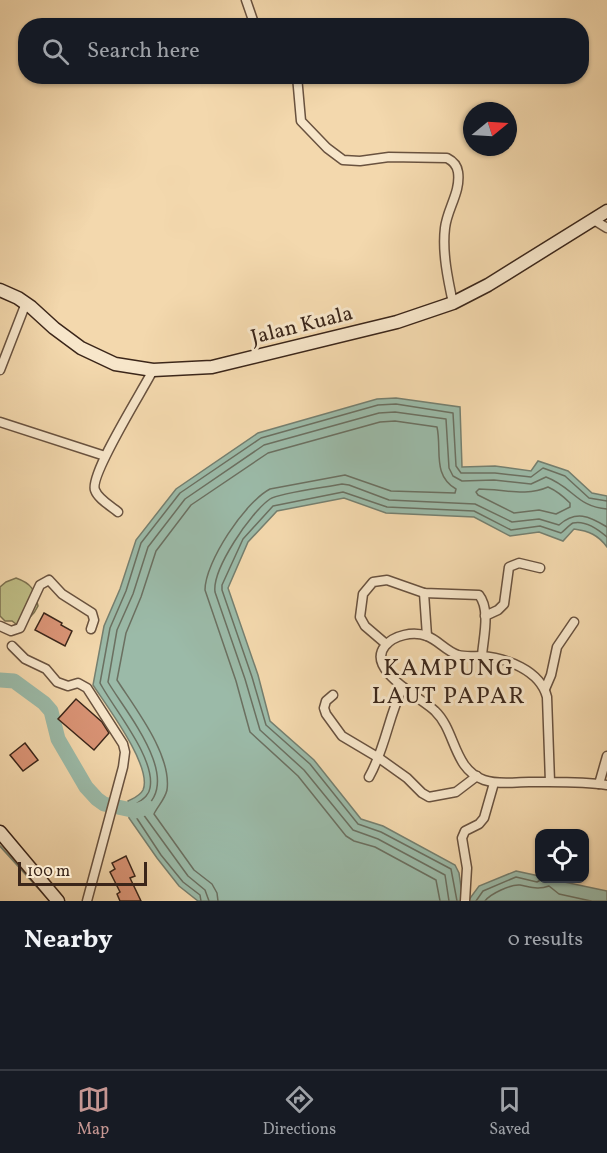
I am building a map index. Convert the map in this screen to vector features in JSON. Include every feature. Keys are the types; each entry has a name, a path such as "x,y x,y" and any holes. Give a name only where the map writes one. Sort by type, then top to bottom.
{"main road":[{"name":"Jalan Kuala","path":"0,290 26,303 81,348 115,363 153,370 189,369 235,362 397,322 453,303 488,285 607,211"},
{"path":"0,832 58,901"}],"street":[{"path":"246,0 252,18"},
{"path":"298,84 301,121 327,148 344,160 403,157 447,158 456,165 458,180 453,204 446,221 444,238 453,303"},
{"path":"594,220 607,228"},
{"path":"0,370 26,303"},
{"path":"118,512 94,489 97,475 105,456 153,370"},
{"path":"0,422 105,456"},
{"path":"485,616 498,610 504,604 509,567 519,563 540,568"},
{"path":"386,644 361,621 360,614 365,589 373,582 383,579 424,593 479,595 485,616 482,656"},
{"path":"0,626 11,631 20,628 36,591 40,585 49,580 62,594 93,615 94,623 91,629"},
{"path":"424,593 427,636"},
{"path":"550,782 549,723 545,689 551,675 557,647 574,622"},
{"path":"545,689 532,674 522,668 497,659 456,654 427,636 402,635 386,644 380,653 380,662 403,687 441,717 460,759 470,772 477,776 494,783 550,782 603,785 607,756"},
{"path":"12,646 25,659 46,669 57,682 68,686 78,683 87,688 121,739 125,752 87,901"},
{"path":"369,777 380,758 393,711 403,687"},
{"path":"333,695 326,701 324,708 336,730 407,778 422,794 429,797 456,792 477,776"},
{"path":"465,900 467,868 462,838 467,829 479,824 484,818 494,783"}],"shaded area":[{"path":"16,578 32,588 38,606 29,618 16,624 12,621 5,621 0,616 0,587"}],"water":[{"path":"396,398 460,407 462,467 495,466 531,471 538,461 568,471 592,493 607,496 607,547 589,532 574,529 563,541 539,532 510,536 474,517 386,513 344,498 277,511 248,542 228,588 258,675 270,721 314,760 361,819 383,826 455,865 459,873 463,901 198,901 179,886 129,818 128,801 143,790 144,780 141,767 127,736 93,685 104,626 120,589 136,540 176,489 258,433 377,399"},
{"path":"516,871 535,875 535,883 569,883 607,891 607,901 468,901 479,886"}],"building":[{"path":"44,613 72,631 65,646 35,630"},
{"path":"76,699 102,722 109,733 94,750 58,719"},
{"path":"25,743 38,760 23,771 10,755"},
{"path":"126,856 135,876 130,878 141,901 120,901 117,894 120,892 110,872 115,869 112,863"}],"waterway":[{"path":"0,680 14,681 44,703 51,711 58,739 86,787 97,799 104,804 136,811 147,807"},
{"path":"0,846 50,901"}],"district":[{"name":"KAMPUNG LAUT PAPAR","path":"449,683"}]}
